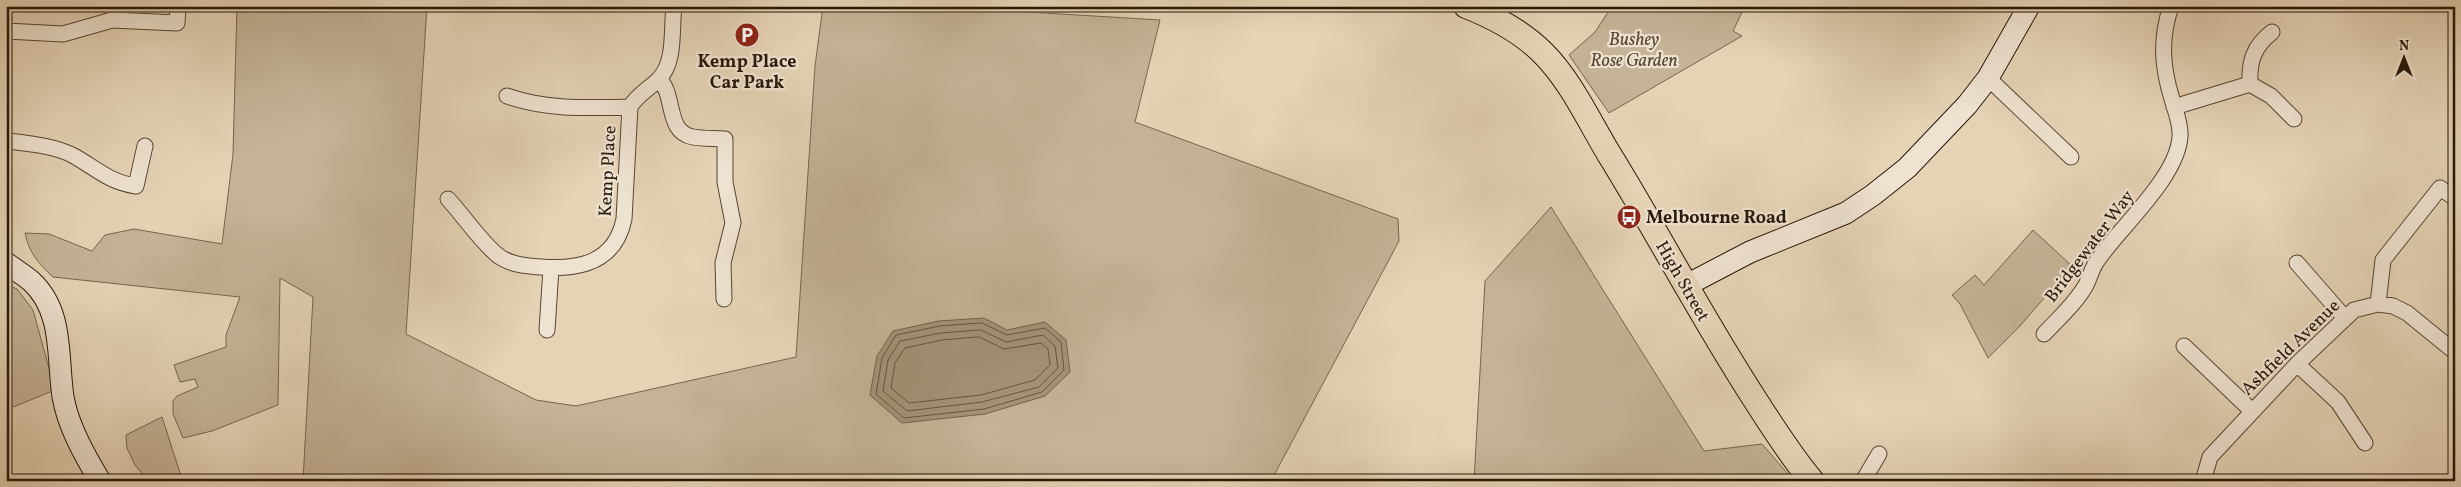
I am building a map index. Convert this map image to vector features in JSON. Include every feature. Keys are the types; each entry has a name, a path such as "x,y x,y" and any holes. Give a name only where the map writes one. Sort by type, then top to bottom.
{"main road":[{"name":"High Street","path":"1466,6 1505,24 1543,53 1559,71 1630,187 1724,353 1790,455 1812,481"}],"street":[{"path":"6,31 63,34 112,20 177,23 178,6"},
{"name":"Kemp Place","path":"448,199 498,255 516,264 566,269 596,260 618,236 622,227 626,209 630,106 635,99 659,79 669,61 674,6"},
{"path":"1685,286 1750,252 1846,212 1874,195 1907,168 1948,127 1988,78 2029,6"},
{"name":"Bridgewater Way","path":"2044,334 2077,297 2086,285 2097,261 2169,170 2180,145 2181,133 2164,74 2163,36 2171,6"},
{"path":"2250,84 2253,52 2272,32"},
{"path":"1988,78 2071,157"},
{"path":"659,79 666,88 675,124 679,130 693,137 725,139 725,182 733,223 724,263 724,299"},
{"path":"2174,107 2250,84 2271,96 2294,119"},
{"name":"Kemp Place","path":"506,96 530,104 550,107 630,106"},
{"path":"6,141 39,145 73,155 112,180 136,186 145,146"},
{"path":"2455,198 2440,188 2383,260 2378,304 2394,306 2407,313 2455,352"},
{"path":"6,263 32,282 45,298 52,313 57,328 63,398 70,424 100,481"},
{"path":"2298,263 2345,318"},
{"path":"547,330 551,268"},
{"name":"Ashfield Avenue","path":"2203,481 2210,457 2297,364 2345,318 2364,306 2378,304"},
{"path":"2184,346 2252,411"},
{"path":"2297,364 2338,402 2365,443"},
{"path":"1863,481 1879,454"}],"green space":[{"path":"237,6 427,6 406,334 536,400 576,406 796,357 815,66 823,6 930,6 1160,20 1135,122 1398,219 1399,241 1271,481 303,481 313,297 280,278 278,405 212,431 183,438 173,414 173,401 177,396 198,387 195,379 180,382 174,365 226,347 226,335 240,297 53,277 35,258 25,233 49,234 92,251 105,235 134,229 222,244 233,154"},
{"name":"Bushey Rose Garden","path":"1612,6 1745,6 1733,31 1742,36 1609,113 1569,55 1595,32"},
{"path":"1551,207 1704,451 1762,444 1794,481 1474,481 1485,281"},
{"path":"2033,230 2072,266 2019,327 1988,358 1960,304 1952,295 1975,275 1984,285"},
{"path":"6,284 17,289 33,310 55,390 6,410"},
{"path":"162,417 182,481 148,481 135,465 127,448 126,435"}],"water":[{"path":"984,318 1007,330 1045,322 1066,340 1070,372 1045,396 985,414 902,423 870,395 877,356 893,331 939,321"}],"place":[{"name":"Kemp Place Car Park","path":"747,35"},
{"name":"Melbourne Road","path":"1629,217"}]}
